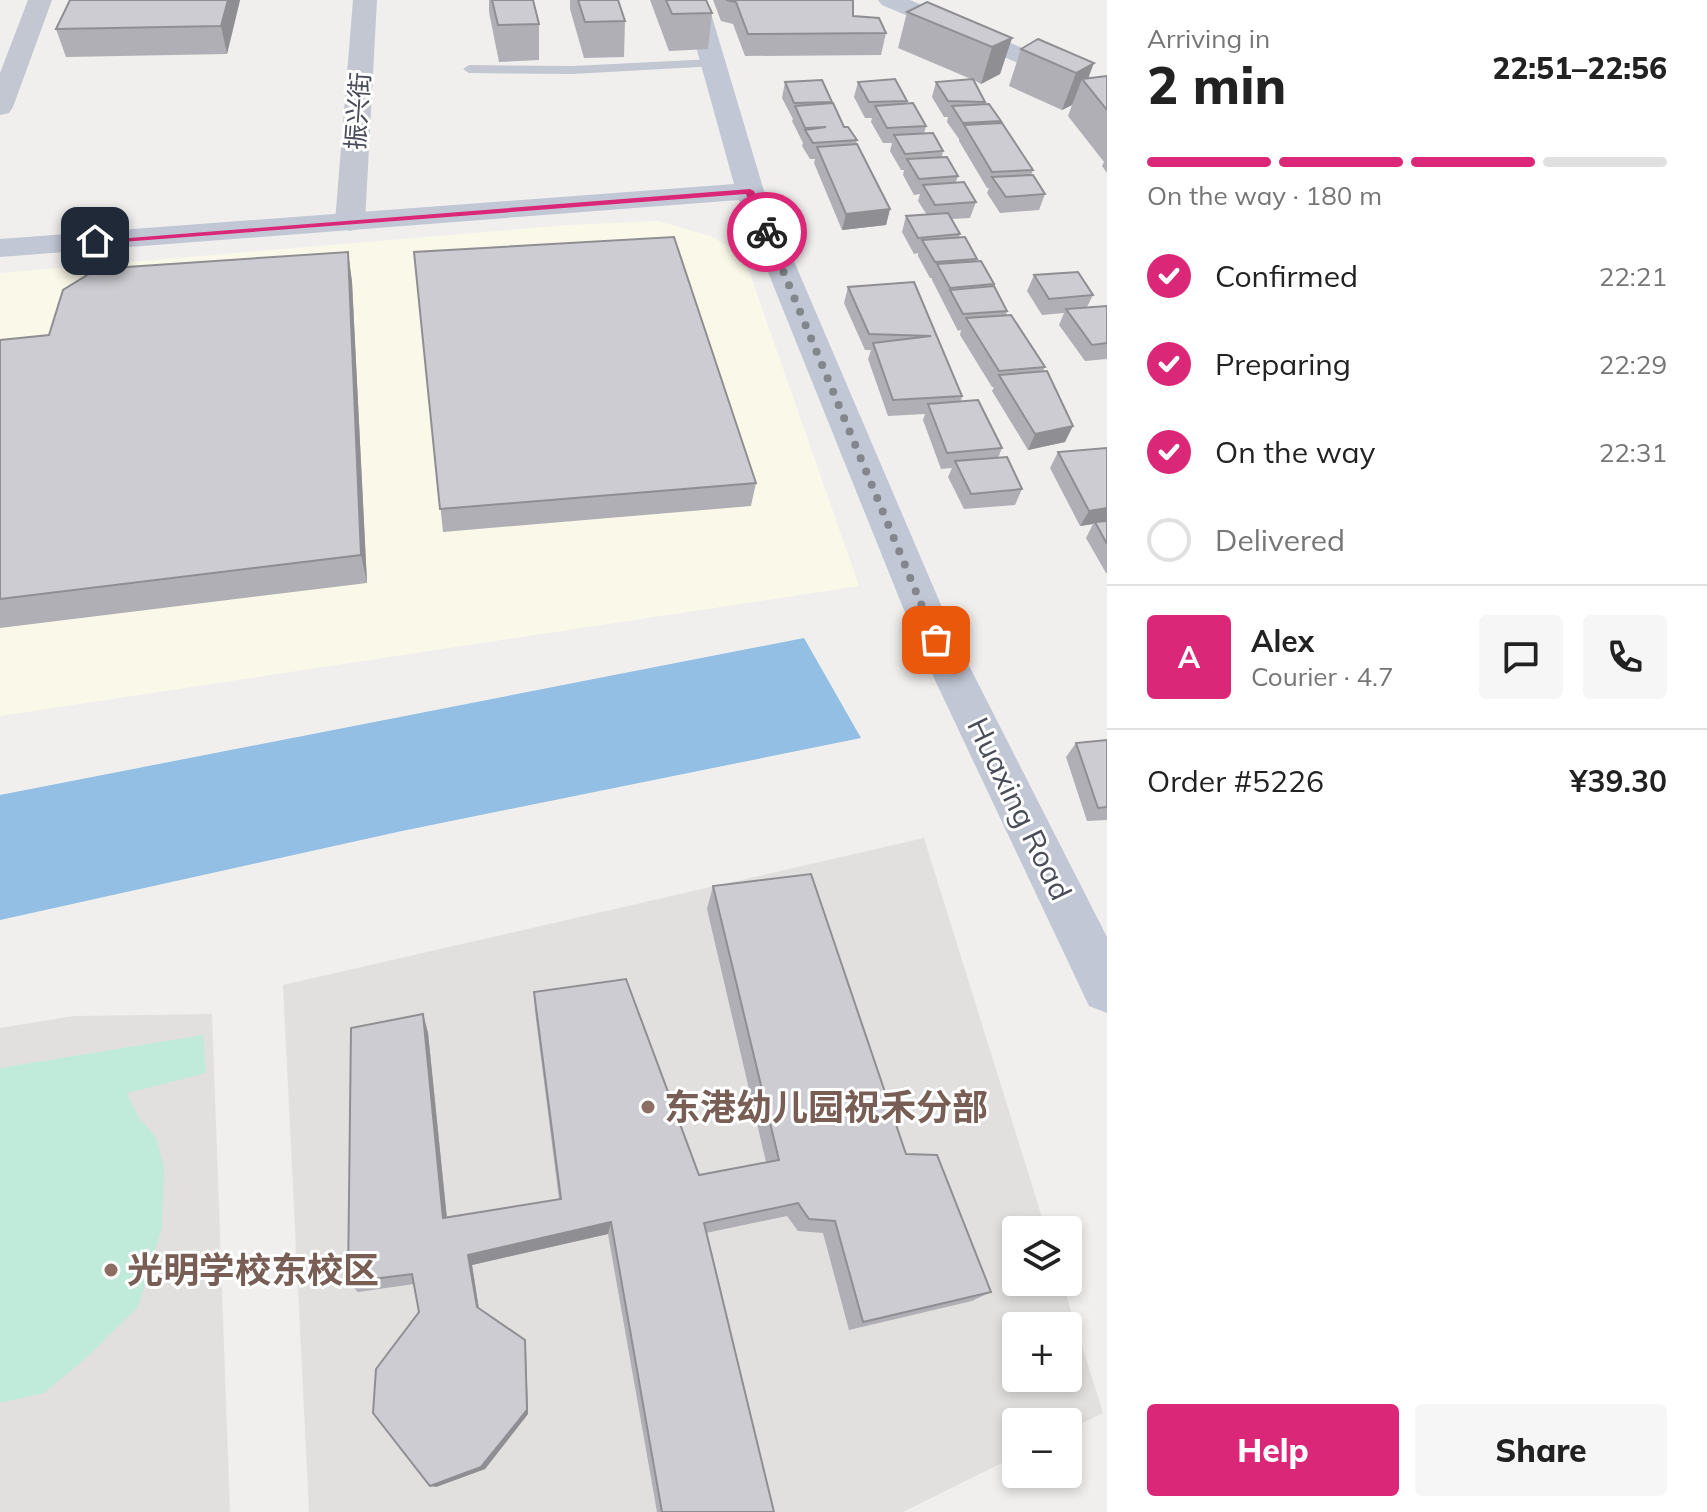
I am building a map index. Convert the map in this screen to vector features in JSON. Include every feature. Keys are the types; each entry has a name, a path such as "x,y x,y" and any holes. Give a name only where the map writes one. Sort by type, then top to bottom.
{"street":[{"path":"0,107 40,0"},
{"name":"振兴街","path":"350,222 365,0"},
{"name":"Huaxing Road","path":"695,0 750,191 936,640 1107,989"},
{"path":"890,0 1107,93"},
{"path":"0,248 750,191"}],"lane":[{"path":"469,69 573,70 713,63"}],"shaded area":[{"path":"658,221 710,236 743,254 859,586 0,716 0,273 568,225"},
{"name":"东港幼儿园祝禾分部","path":"924,838 1042,1216 1002,1216 1002,1296 1066,1296 1071,1312 1002,1312 1002,1392 1082,1392 1082,1346 1103,1413 1082,1423 1082,1408 1002,1408 1002,1463 903,1512 309,1512 283,985"},
{"name":"光明学校东校区","path":"212,1014 230,1512 0,1512 0,1028 74,1016"}],"green space":[{"path":"203,1035 206,1073 127,1093 139,1118 156,1137 164,1168 162,1227 138,1307 88,1356 44,1393 0,1403 0,1068"}],"water":[{"path":"804,638 861,738 402,831 0,920 0,795"}],"building":[{"path":"70,0 228,0 221,26 56,29"},
{"path":"492,0 533,0 539,24 498,25"},
{"path":"578,0 618,0 625,21 585,22"},
{"path":"666,0 706,0 712,13 672,14"},
{"path":"726,0 853,0 853,16 879,18 886,33 748,34 736,2"},
{"path":"927,2 1012,38 992,47 907,12"},
{"path":"1038,39 1094,63 1076,73 1021,49"},
{"path":"1107,76 1107,110 1082,79"},
{"path":"895,79 907,101 869,102 858,82"},
{"path":"973,79 985,102 948,101 936,82"},
{"path":"822,80 832,102 794,103 785,82"},
{"path":"833,103 844,127 848,127 857,140 813,143 805,130 826,127 805,128 795,106"},
{"path":"913,103 926,126 887,128 875,106"},
{"path":"989,104 1001,121 963,123 952,106"},
{"path":"1002,123 1033,170 992,172 964,125"},
{"path":"933,133 943,151 905,154 894,135"},
{"path":"857,144 890,209 846,214 817,147"},
{"path":"947,157 958,176 919,179 907,159"},
{"path":"1033,175 1045,194 1006,197 992,177"},
{"path":"964,182 976,202 935,205 923,185"},
{"path":"948,213 960,234 918,238 906,216"},
{"path":"674,237 756,483 440,509 414,252"},
{"path":"965,237 977,259 935,262 922,240"},
{"path":"348,252 361,555 0,599 0,340 49,335 63,290 97,269"},
{"path":"981,261 994,284 950,288 937,264"},
{"path":"1078,272 1093,295 1049,299 1034,275"},
{"path":"914,282 962,396 893,400 873,343 931,336 869,334 848,287"},
{"path":"994,286 1007,311 963,314 950,290"},
{"path":"1107,306 1107,343 1092,345 1066,309"},
{"path":"1011,315 1045,367 999,371 966,318"},
{"path":"1047,371 1073,426 1035,434 999,375"},
{"path":"978,400 1002,448 947,453 928,404"},
{"path":"1107,448 1107,508 1089,511 1058,452"},
{"path":"1007,457 1022,489 971,494 955,461"},
{"path":"1107,521 1107,544 1095,522"},
{"path":"1107,740 1107,807 1098,808 1076,743"},
{"path":"811,874 906,1154 937,1155 991,1292 863,1322 835,1221 809,1219 798,1203 704,1223 774,1512 662,1512 611,1222 468,1255 477,1307 525,1340 527,1410 481,1467 430,1486 373,1413 376,1369 419,1312 412,1274 348,1282 351,1028 423,1014 443,1218 561,1199 534,992 626,979 699,1175 779,1160 713,886"}],"way so far":[{"path":"767,232 936,640"}],"place":[{"name":"东港幼儿园祝禾分部","path":"648,1107"},
{"name":"光明学校东校区","path":"111,1270"}],"route":[{"path":"95,241 750,191 767,232"}]}
